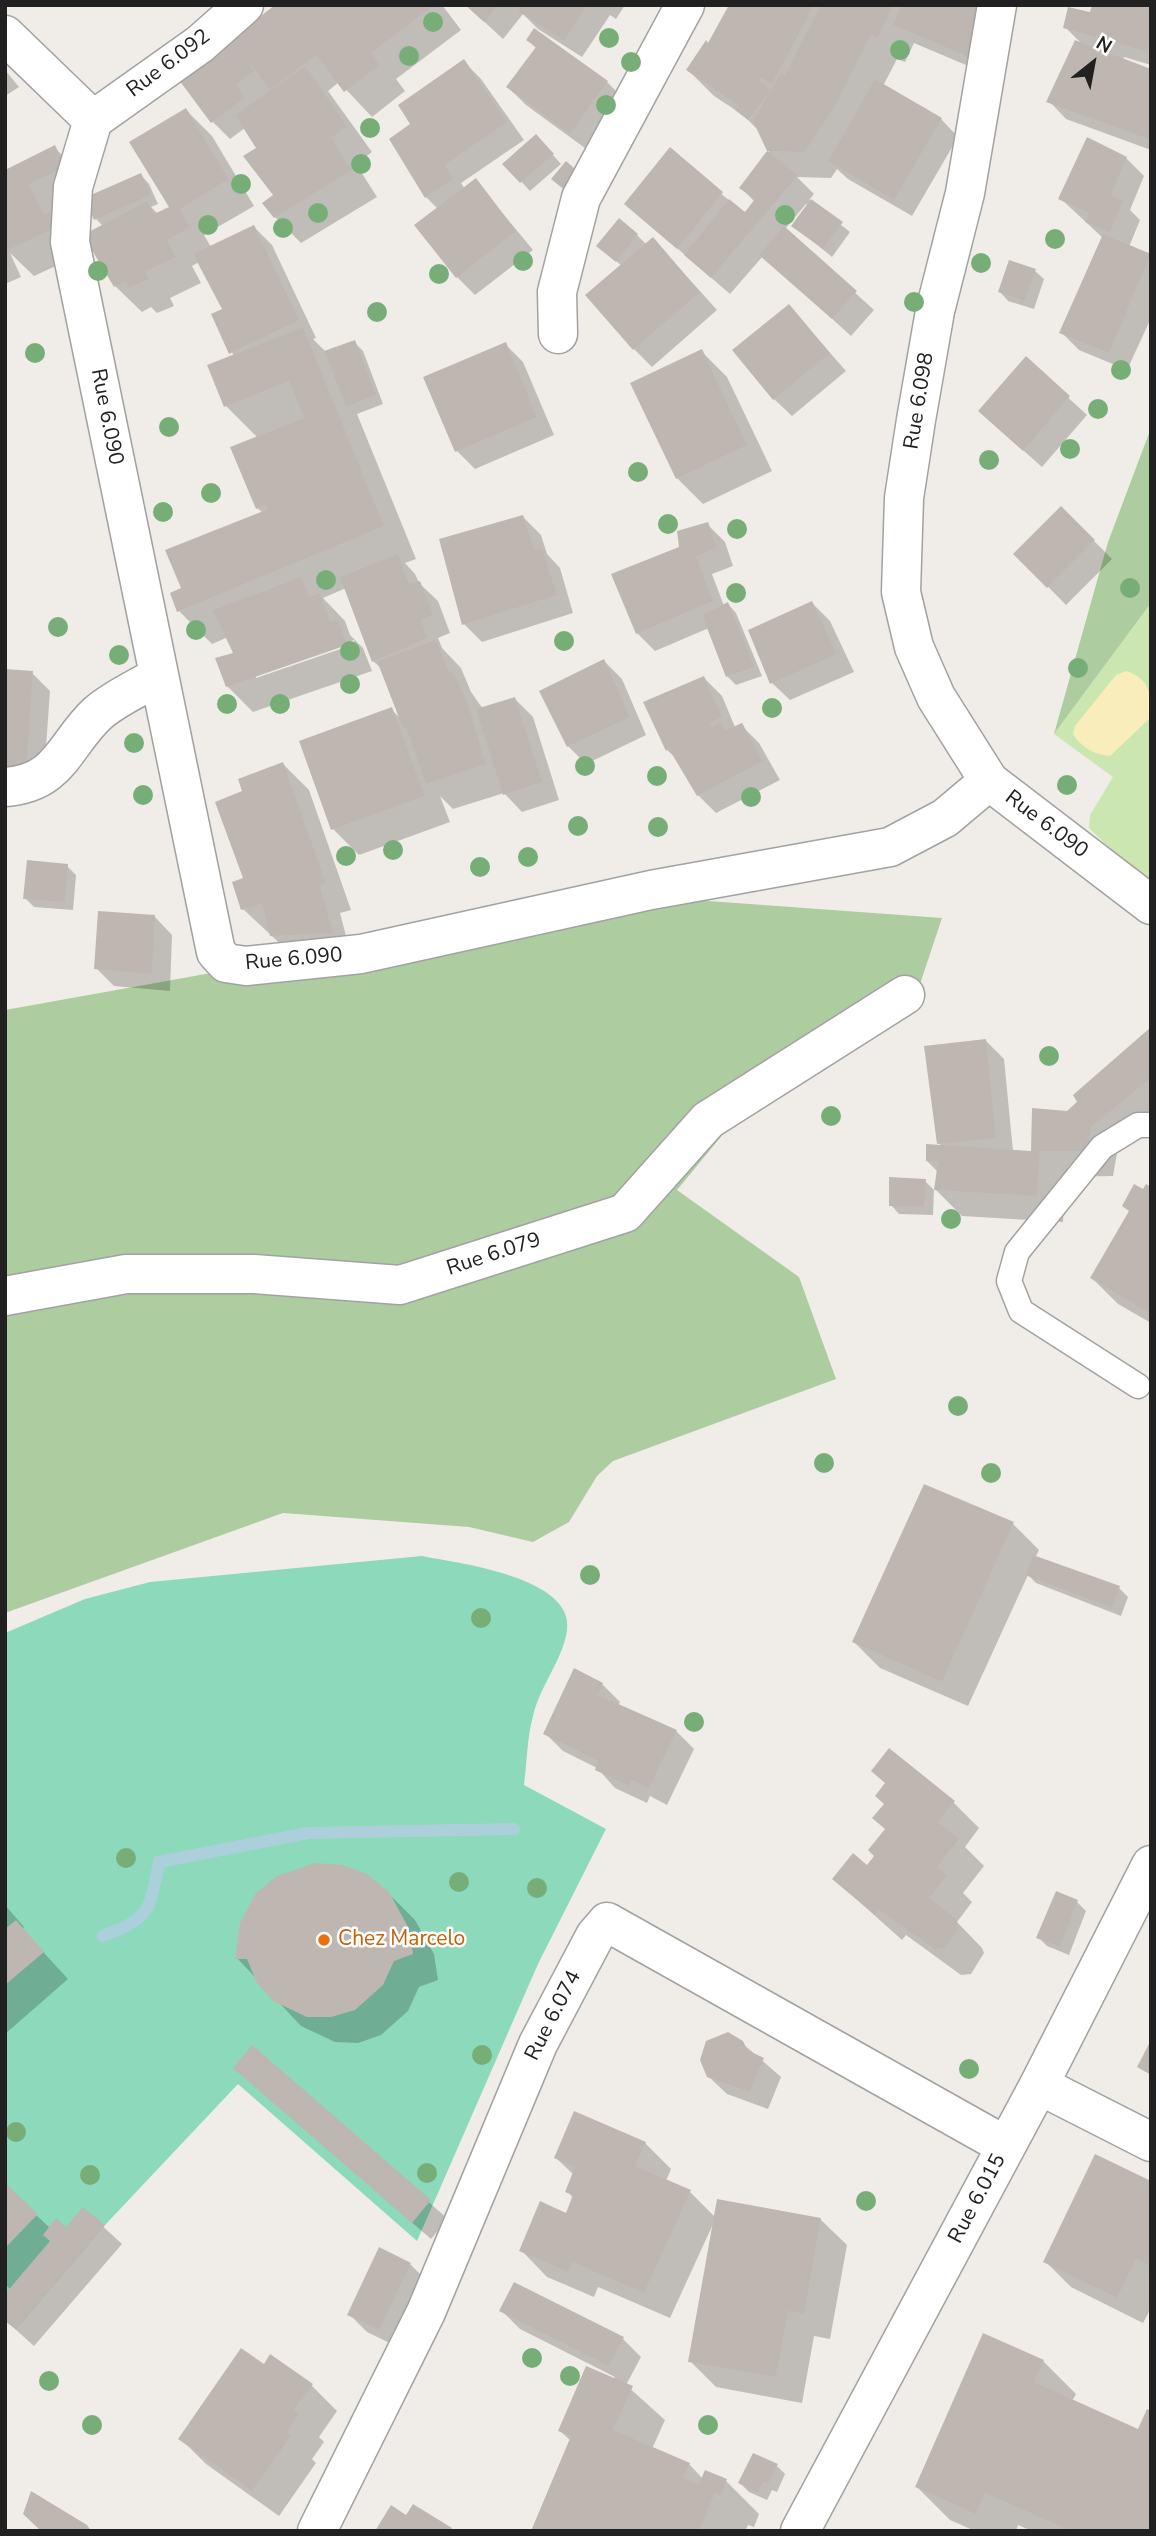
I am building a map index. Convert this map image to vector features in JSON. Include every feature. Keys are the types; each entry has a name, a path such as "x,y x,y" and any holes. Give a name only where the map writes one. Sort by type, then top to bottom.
{"street":[{"name":"Rue 6.092","path":"93,120 200,44 244,5"},
{"path":"558,334 557,292 581,198 685,5"},
{"name":"Rue 6.098","path":"989,781 936,697 914,648 901,592 904,498 916,419 935,312 965,193 997,5"},
{"path":"5,35 93,120"},
{"name":"Rue 6.090","path":"93,120 73,187 70,242 216,952 226,963 246,966 361,954 651,890 890,847 944,818 989,781 1151,905"},
{"path":"5,787 22,786 54,770 98,713 158,676"},
{"name":"Rue 6.079","path":"5,1296 126,1274 254,1274 400,1285 625,1213 708,1119 905,995"},
{"name":"Rue 6.015","path":"800,2531 1039,2085 1151,1865"},
{"name":"Rue 6.074","path":"317,2531 426,2312 538,2044 595,1936 607,1922 1006,2146"},
{"path":"1039,2085 1151,2142"}],"lane":[{"path":"1138,1386 1021,1311 1009,1281 1017,1252 1102,1147 1138,1125 1151,1125"}],"green space":[{"path":"1151,428 1151,603 1054,734 1108,542"},
{"path":"1151,603 1151,888 1089,828 1090,815 1113,777 1054,734"},
{"path":"640,896 942,918 920,984 767,1081 677,1190 799,1277 836,1379 613,1461 597,1476 569,1522 533,1542 469,1527 283,1513 5,1613 5,1010"},
{"path":"422,1556 486,1569 534,1585 553,1597 565,1613 567,1631 564,1642 536,1705 531,1724 524,1785 606,1829 538,1964 417,2241 238,2084 105,2225 16,2329 5,2321 5,1633 85,1599 150,1582"}],"sand":[{"path":"1126,671 1140,678 1148,688 1151,717 1110,756 1098,754 1080,743 1073,734 1075,726 1116,675"}],"building":[{"path":"275,5 434,5 371,53 380,65 344,92 316,55 270,90 246,58 254,71 236,84 245,98 211,123 179,80 233,41 231,39"},
{"path":"465,5 498,5 484,22"},
{"path":"522,5 587,5 564,41 518,11"},
{"path":"729,5 814,5 772,84 761,78 759,81 771,90 748,120 735,110 739,106 686,70 706,40 708,43"},
{"path":"821,5 893,5 878,38 871,34 834,108 805,152 767,151 753,121 781,73 785,75"},
{"path":"901,5 991,5 969,57 893,25"},
{"path":"1092,5 1151,5 1151,41 1147,52 1063,28 1068,7 1090,12"},
{"path":"534,28 608,81 570,134 506,87 536,47 526,40"},
{"path":"1075,40 1151,69 1151,140 1046,102"},
{"path":"464,59 507,122 445,165 453,179 425,198 389,139 410,124 398,105"},
{"path":"305,66 347,126 331,138 352,170 274,218 262,203 273,195 243,156 256,148 235,115"},
{"path":"875,79 942,118 894,200 828,161"},
{"path":"186,108 229,179 180,209 190,227 167,240 176,257 145,272 149,279 129,288 126,281 114,287 83,235 147,201 154,214 169,207 129,142"},
{"path":"536,134 554,154 520,183 502,164"},
{"path":"1087,137 1127,157 1111,195 1123,201 1110,233 1085,222 1089,213 1058,199"},
{"path":"55,145 65,167 29,184 44,215 50,212 57,227 6,251 5,170"},
{"path":"670,147 723,192 677,249 624,204"},
{"path":"767,151 798,175 711,278 684,255 729,199 745,212 755,199 739,188"},
{"path":"566,161 583,176 567,192 551,179"},
{"path":"141,173 151,195 94,220 84,198"},
{"path":"476,178 516,231 456,278 414,225"},
{"path":"811,199 843,222 823,249 791,226"},
{"path":"619,218 638,234 616,262 596,246"},
{"path":"254,225 299,320 229,354 211,314 222,309 193,254"},
{"path":"784,226 857,291 832,319 759,255"},
{"path":"1103,234 1151,254 1109,353 1059,333"},
{"path":"653,237 700,292 633,350 585,295"},
{"path":"1009,260 1036,269 1025,301 998,292"},
{"path":"789,304 830,353 773,400 732,350"},
{"path":"303,327 384,526 177,612 170,593 181,588 165,550 266,510 265,505 256,509 230,447 304,418 289,381 224,407 207,365"},
{"path":"355,340 376,395 346,407 324,351"},
{"path":"506,342 537,417 455,452 423,377"},
{"path":"702,349 747,445 676,479 630,383"},
{"path":"1026,356 1070,396 1023,451 978,411"},
{"path":"1061,506 1095,540 1047,588 1013,554"},
{"path":"523,515 534,550 542,548 557,595 462,625 439,539"},
{"path":"708,522 717,548 696,556 713,601 636,634 611,574 679,547 677,531"},
{"path":"398,554 409,584 420,581 433,615 421,620 428,638 372,662 340,577"},
{"path":"301,577 309,597 320,593 330,622 338,620 347,645 226,687 215,658 233,653 213,610"},
{"path":"812,601 837,654 770,684 748,630"},
{"path":"728,602 755,667 726,677 702,615"},
{"path":"436,640 449,672 452,670 468,703 486,764 426,784 406,727 403,728 377,661"},
{"path":"604,659 630,717 567,747 539,691"},
{"path":"5,669 33,671 26,772 5,770"},
{"path":"704,676 722,717 710,723 712,727 720,722 726,730 742,723 763,761 697,796 669,749 666,751 643,702"},
{"path":"515,697 542,782 503,795 476,709"},
{"path":"392,707 425,796 331,830 299,741"},
{"path":"283,762 326,883 320,886 333,933 270,936 262,904 241,910 232,882 243,878 215,802 242,791 238,779"},
{"path":"27,860 68,864 65,902 23,899"},
{"path":"98,911 155,915 152,974 94,969"},
{"path":"1151,1027 1151,1078 1091,1127 1087,1151 1040,1151 1037,1196 934,1190 938,1162 926,1161 926,1144 1031,1151 1032,1108 1067,1111 1077,1102 1073,1095"},
{"path":"986,1039 996,1138 937,1144 924,1046"},
{"path":"889,1177 926,1179 924,1207 889,1206"},
{"path":"1134,1184 1143,1189 1146,1184 1151,1187 1151,1314 1090,1278 1129,1211 1122,1206"},
{"path":"924,1484 1014,1522 942,1682 852,1642"},
{"path":"1033,1555 1120,1586 1112,1608 1025,1575"},
{"path":"574,1668 603,1683 598,1695 677,1730 649,1788 632,1780 629,1786 595,1770 598,1761 543,1734"},
{"path":"889,1748 955,1801 938,1822 959,1839 937,1867 947,1875 929,1898 957,1919 957,1931 945,1948 934,1949 879,1910 875,1915 832,1879 853,1853 867,1865 874,1856 868,1850 885,1829 872,1818 884,1804 875,1796 885,1783 871,1771"},
{"name":"Chez Marcelo","path":"315,1863 342,1865 367,1874 389,1892 408,1927 413,1954 394,1961 383,1985 355,2010 331,2017 307,2017 273,2001 257,1983 247,1959 235,1959 240,1923 256,1893 277,1876"},
{"path":"1056,1891 1078,1900 1060,1947 1036,1938"},
{"path":"16,1920 44,1952 5,1985 5,1929"},
{"path":"728,2032 743,2041 747,2050 764,2058 750,2092 707,2077 700,2060 706,2041"},
{"path":"1151,2040 1151,2075 1137,2067"},
{"path":"252,2045 431,2200 412,2223 233,2068"},
{"path":"574,2111 646,2142 635,2166 691,2190 644,2293 572,2262 568,2272 519,2251 540,2201 566,2213 573,2195 565,2192 575,2167 554,2158"},
{"path":"1095,2154 1151,2181 1151,2266 1136,2259 1117,2298 1043,2262"},
{"path":"5,2183 38,2214 5,2248"},
{"path":"717,2199 821,2218 804,2314 788,2311 776,2377 688,2362"},
{"path":"83,2207 105,2225 16,2329 5,2321 5,2294 50,2241 43,2235 56,2218 66,2227"},
{"path":"379,2247 411,2263 379,2330 347,2315"},
{"path":"514,2282 624,2337 609,2366 499,2311"},
{"path":"983,2333 1044,2360 1034,2382 1138,2429 1147,2409 1151,2411 1151,2531 1071,2531 985,2493 976,2514 915,2487"},
{"path":"241,2348 264,2364 270,2354 313,2384 294,2410 299,2414 287,2432 291,2436 252,2491 178,2439"},
{"path":"586,2366 633,2386 613,2430 690,2463 683,2478 699,2484 705,2470 727,2479 721,2496 715,2493 699,2531 531,2531 571,2436 558,2431"},
{"path":"753,2453 778,2464 768,2484 763,2482 758,2493 738,2483"},
{"path":"31,2491 87,2525 91,2531 41,2531 23,2514"},
{"path":"413,2504 452,2528 450,2531 375,2531 391,2505 406,2515"}],"waterway":[{"path":"103,1936 131,1923 145,1911 153,1892 159,1862 308,1833 514,1829"}],"place":[{"name":"Chez Marcelo","path":"324,1940"}]}
